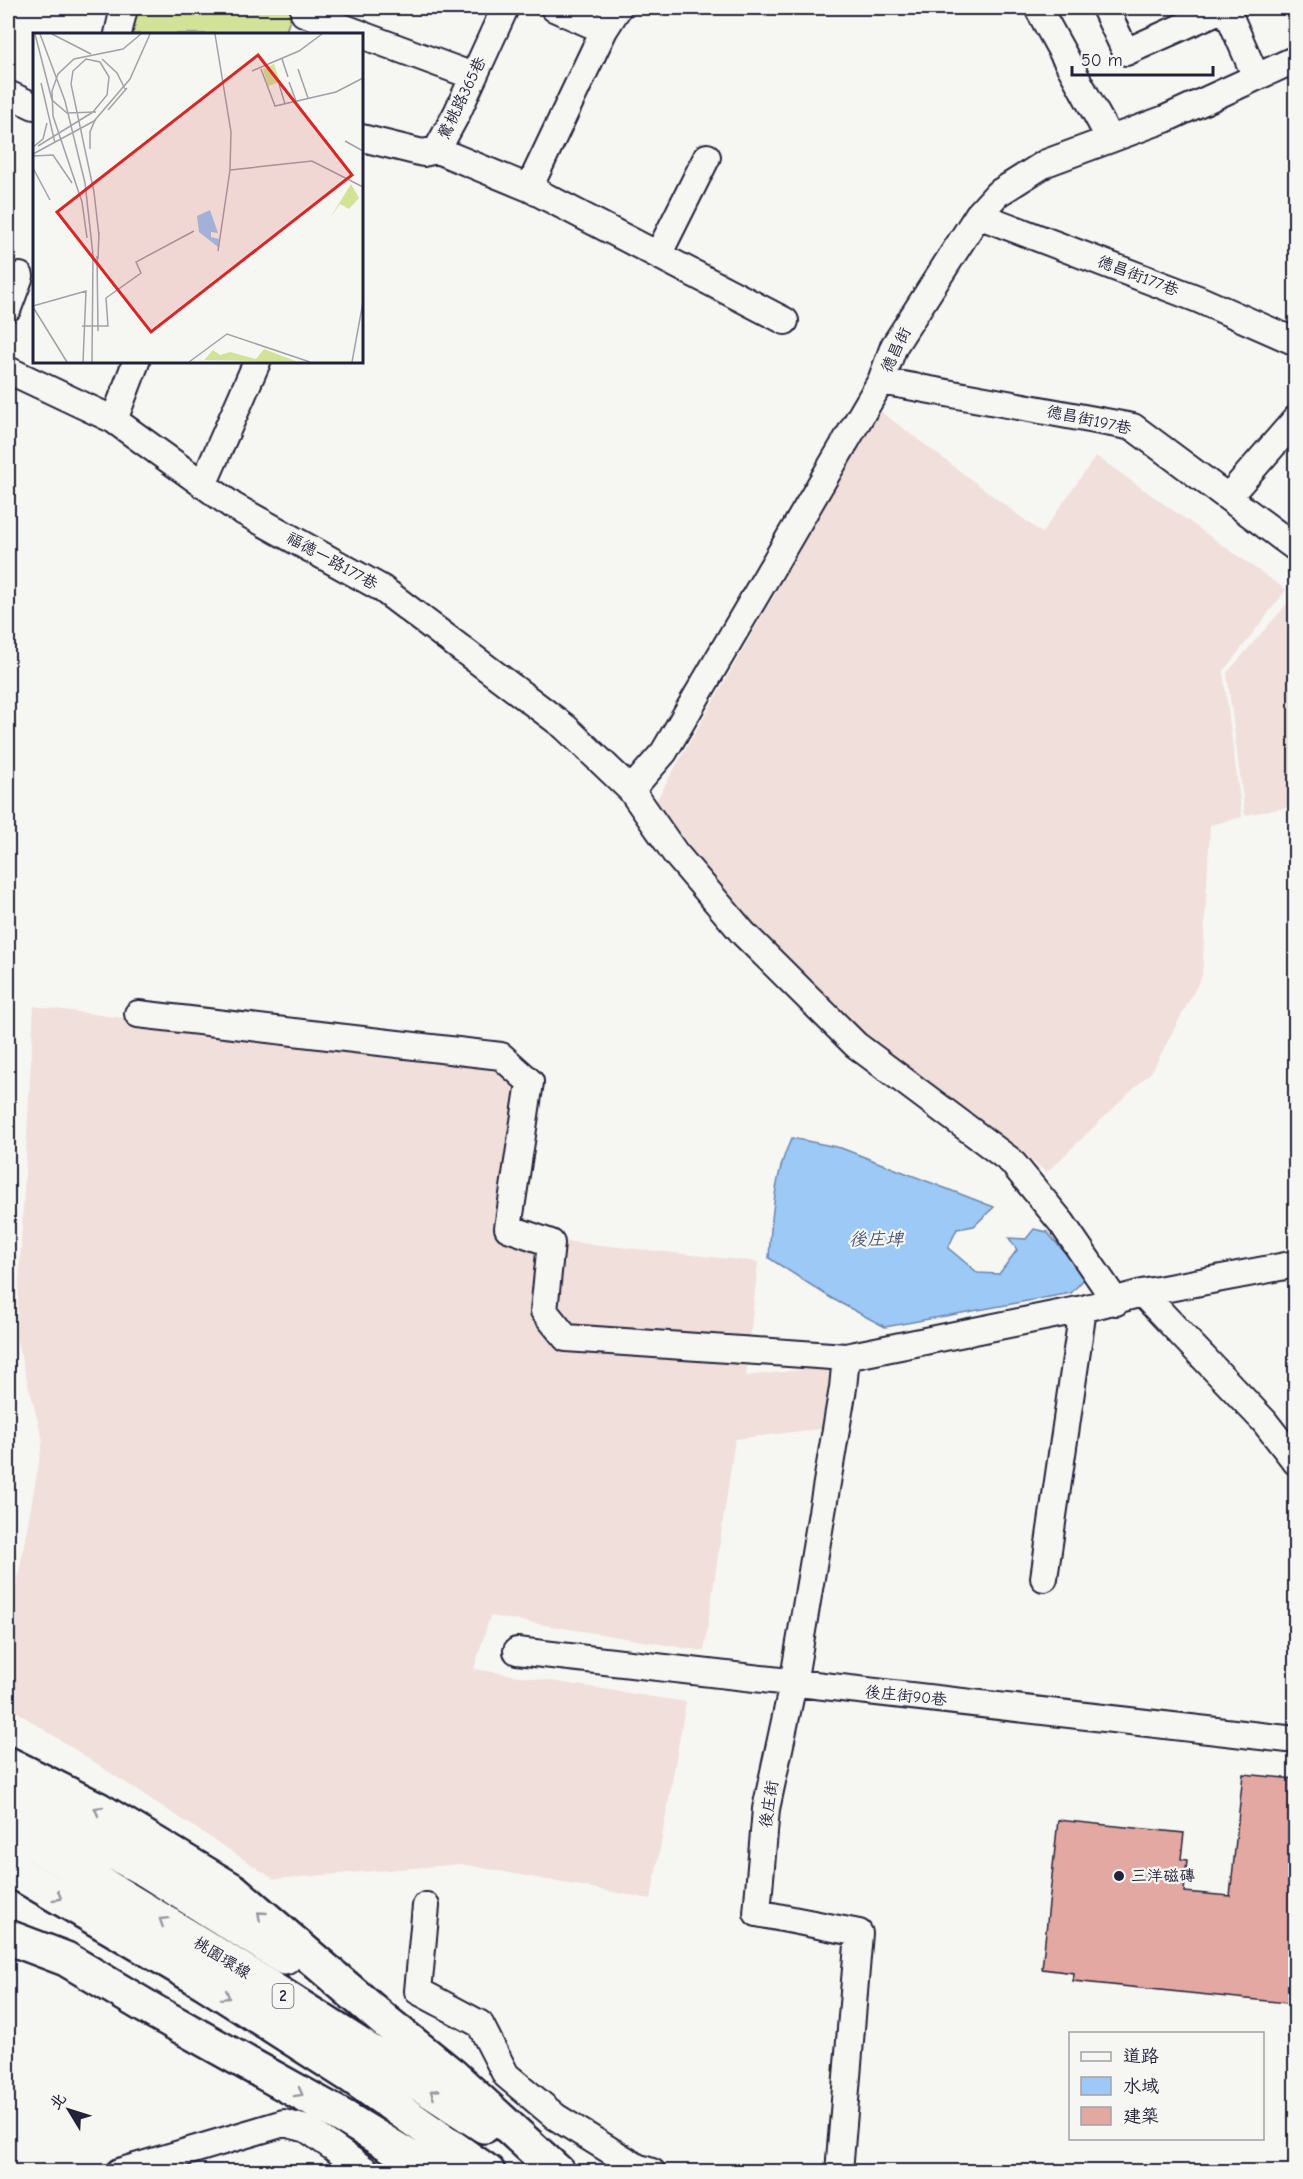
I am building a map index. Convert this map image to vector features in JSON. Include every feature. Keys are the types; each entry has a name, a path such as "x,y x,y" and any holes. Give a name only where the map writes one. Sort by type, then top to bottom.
{"highway":[{"path":"8,1764 98,1809 234,1891 385,2021 452,2075 558,2172"},
{"path":"8,1796 149,1872 385,2021"},
{"name":"桃園環線","path":"8,1829 233,1964 379,2056 553,2172"},
{"name":"桃園環線","path":"8,1867 214,1988 351,2076 488,2172"},
{"path":"8,1937 66,1959 248,2065 347,2119 434,2172"},
{"path":"8,1961 248,2065"}],"street":[{"path":"118,33 124,8"},
{"name":"鶯桃路365巷","path":"363,138 423,153 437,150 504,8"},
{"path":"554,8 604,30"},
{"path":"529,188 604,30 618,8"},
{"path":"1038,8 1110,139"},
{"path":"1105,8 1126,52 1178,17 1225,8 1256,77"},
{"path":"304,13 358,33"},
{"path":"363,35 473,76"},
{"name":"德昌街","path":"631,790 664,752 881,381 894,346 978,215 997,194 1046,163 1165,119 1296,59"},
{"path":"8,94 33,106"},
{"path":"437,150 529,188 785,321"},
{"path":"658,255 707,157"},
{"name":"德昌街177巷","path":"978,215 1198,299 1296,342"},
{"path":"8,308 20,276"},
{"path":"114,420 136,363"},
{"path":"203,485 257,363"},
{"name":"福德一路177巷","path":"8,370 114,420 232,506 381,588 565,727 631,790 675,853 743,933 856,1045 1011,1161 1062,1223 1116,1302"},
{"name":"德昌街197巷","path":"881,381 1133,427 1296,548"},
{"path":"1228,497 1296,419"},
{"path":"138,1014 501,1056 530,1082 508,1228 551,1243 544,1311 566,1338 846,1358 1116,1302 1142,1293 1296,1263"},
{"path":"1142,1293 1264,1421 1296,1462"},
{"path":"1044,1578 1083,1309"},
{"name":"後庄街","path":"839,2172 859,1933 757,1912 766,1809 793,1684 846,1358"},
{"name":"後庄街90巷","path":"517,1651 1296,1740"},
{"path":"426,1906 418,1991 480,2024 506,2075 556,2117 637,2167 652,2172"},
{"path":"118,2172 284,2123 307,2129 368,2172"}],"shaded area":[{"path":"880,411 1042,533 1096,456 1286,590 1223,672 1242,817 1210,825 1202,976 1152,1071 1047,1172 858,1036 749,924 656,801"},
{"path":"1295,595 1295,806 1245,815 1227,673"},
{"path":"34,1006 463,1064 513,1076 515,1236 758,1262 746,1376 839,1366 827,1428 735,1439 704,1651 490,1616 474,1669 686,1702 651,1899 462,1864 274,1879 8,1706 8,1603 14,1601 43,1440 16,1338"}],"green space":[{"path":"134,8 294,8 285,33 127,33"}],"water":[{"name":"後庄埤","path":"792,1138 841,1148 994,1207 974,1226 957,1229 948,1248 978,1273 999,1274 1017,1250 1009,1238 1026,1239 1034,1229 1047,1232 1086,1277 1071,1293 885,1327 831,1298 769,1258 778,1180"}],"building":[{"name":"三洋磁磚","path":"1243,1774 1296,1779 1296,2004 1073,1981 1074,1973 1042,1969 1058,1820 1184,1833 1181,1859 1187,1860 1184,1892 1230,1896"}],"place":[{"name":"三洋磁磚","path":"1119,1876"}]}
